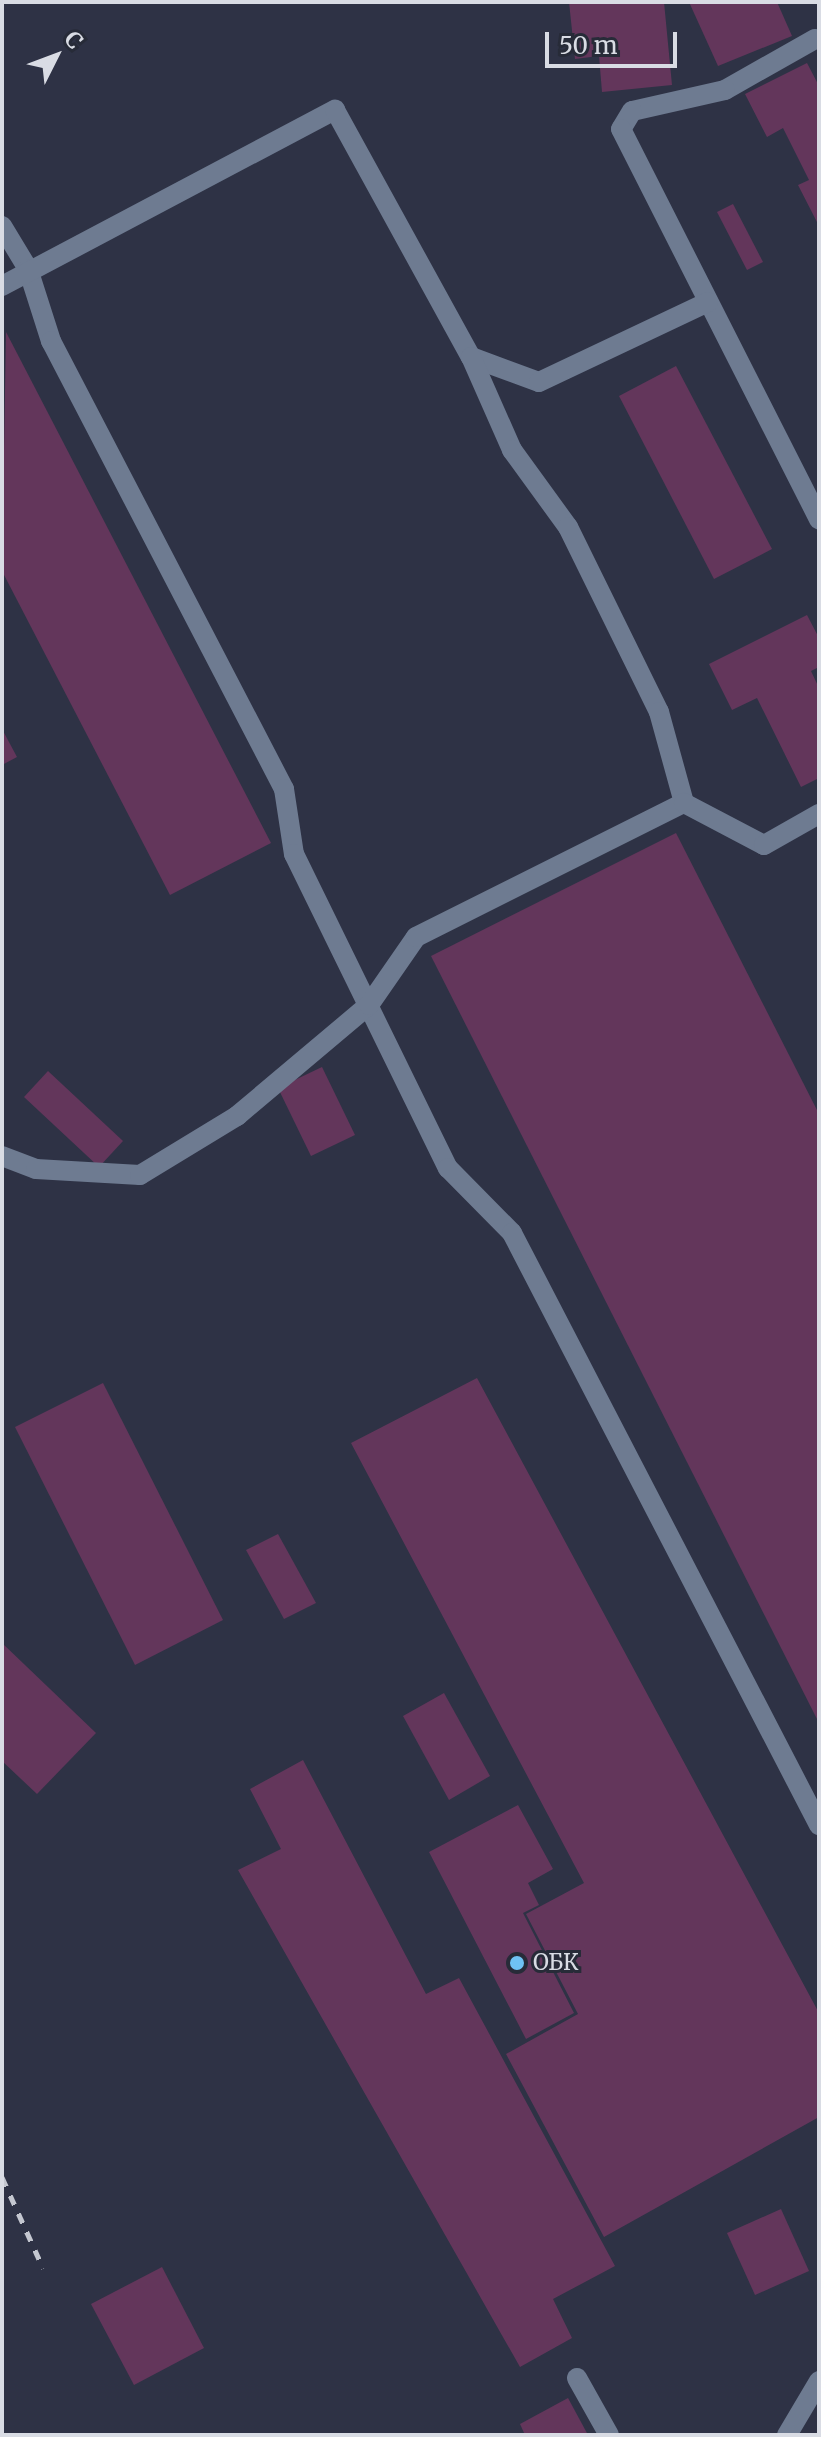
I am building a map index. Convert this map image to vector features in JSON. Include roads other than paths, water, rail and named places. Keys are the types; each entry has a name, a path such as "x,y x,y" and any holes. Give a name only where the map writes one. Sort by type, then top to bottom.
{"lane":[{"path":"815,39 725,90 632,111 621,129 819,520"},
{"path":"2,286 28,269 335,110 471,357 512,450 568,527 659,712 684,803 764,845 819,814"},
{"path":"2,226 28,269 51,341 284,789 294,854 448,1168 512,1233 819,1825"},
{"path":"471,357 539,382 708,302"},
{"path":"2,1156 36,1169 140,1175 237,1116 369,1005 416,937 684,803"},
{"path":"577,2378 609,2435"},
{"path":"787,2435 819,2381"}],"railway":[{"path":"2,2177 43,2268"}],"place":[{"name":"ОБК","path":"517,1963"}]}
